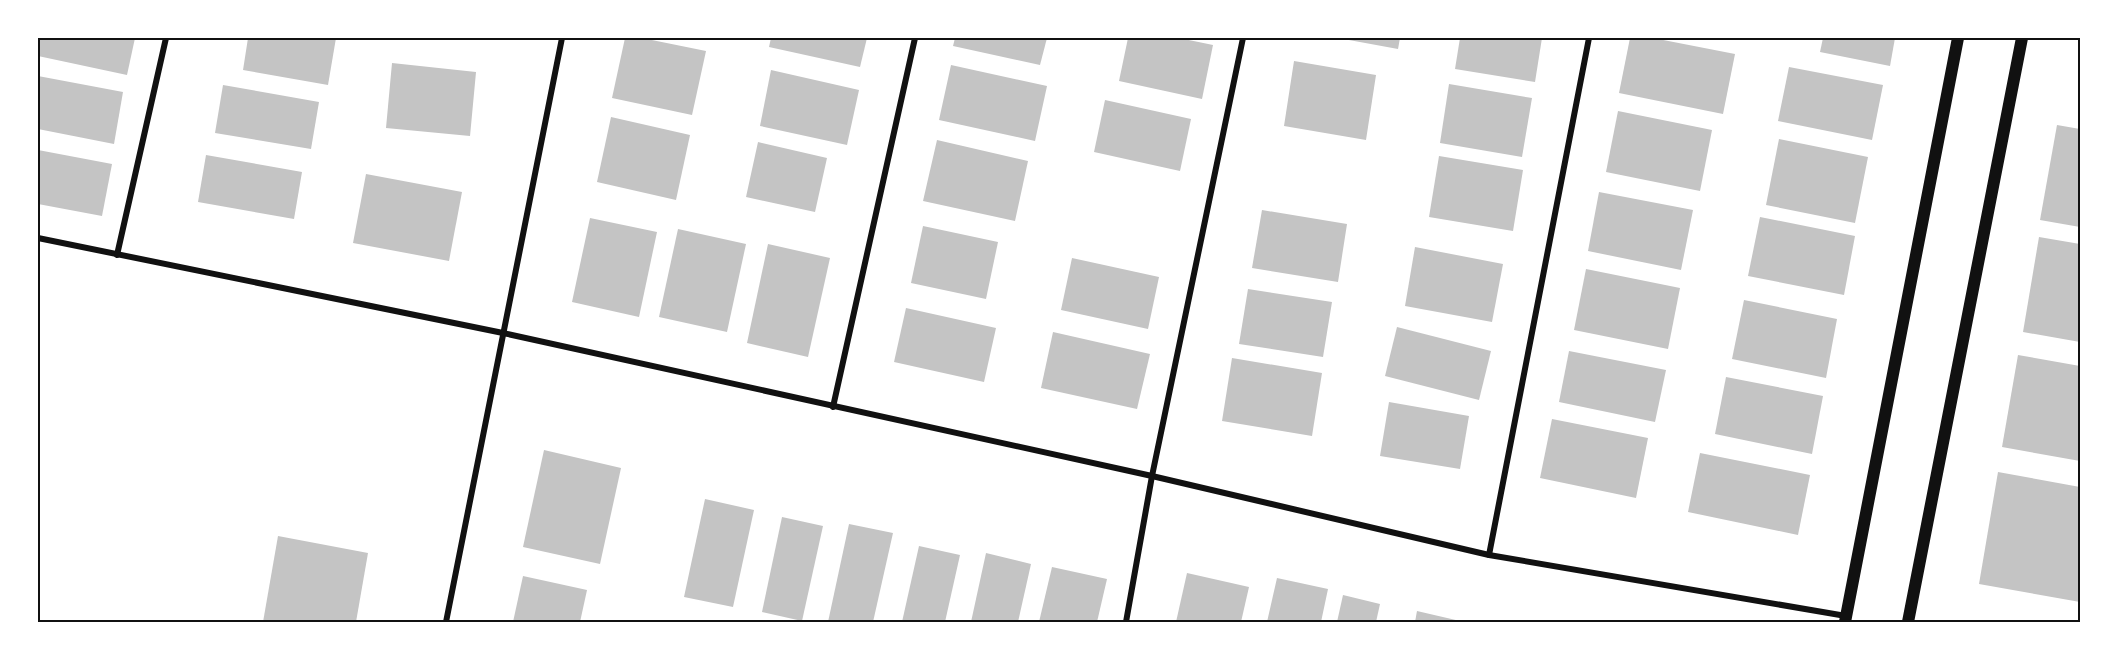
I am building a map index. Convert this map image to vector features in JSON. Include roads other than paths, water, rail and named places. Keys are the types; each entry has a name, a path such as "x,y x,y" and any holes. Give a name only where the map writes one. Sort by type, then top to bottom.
{"main road":[{"path":"1845,619 1958,38"},
{"path":"1908,622 2022,38"}],"street":[{"path":"117,255 166,38"},
{"path":"446,622 562,38"},
{"path":"833,407 915,38"},
{"path":"1126,622 1152,476 1243,38"},
{"path":"1489,555 1589,38"},
{"path":"38,238 503,333 1152,476 1489,555 1845,619"}]}
